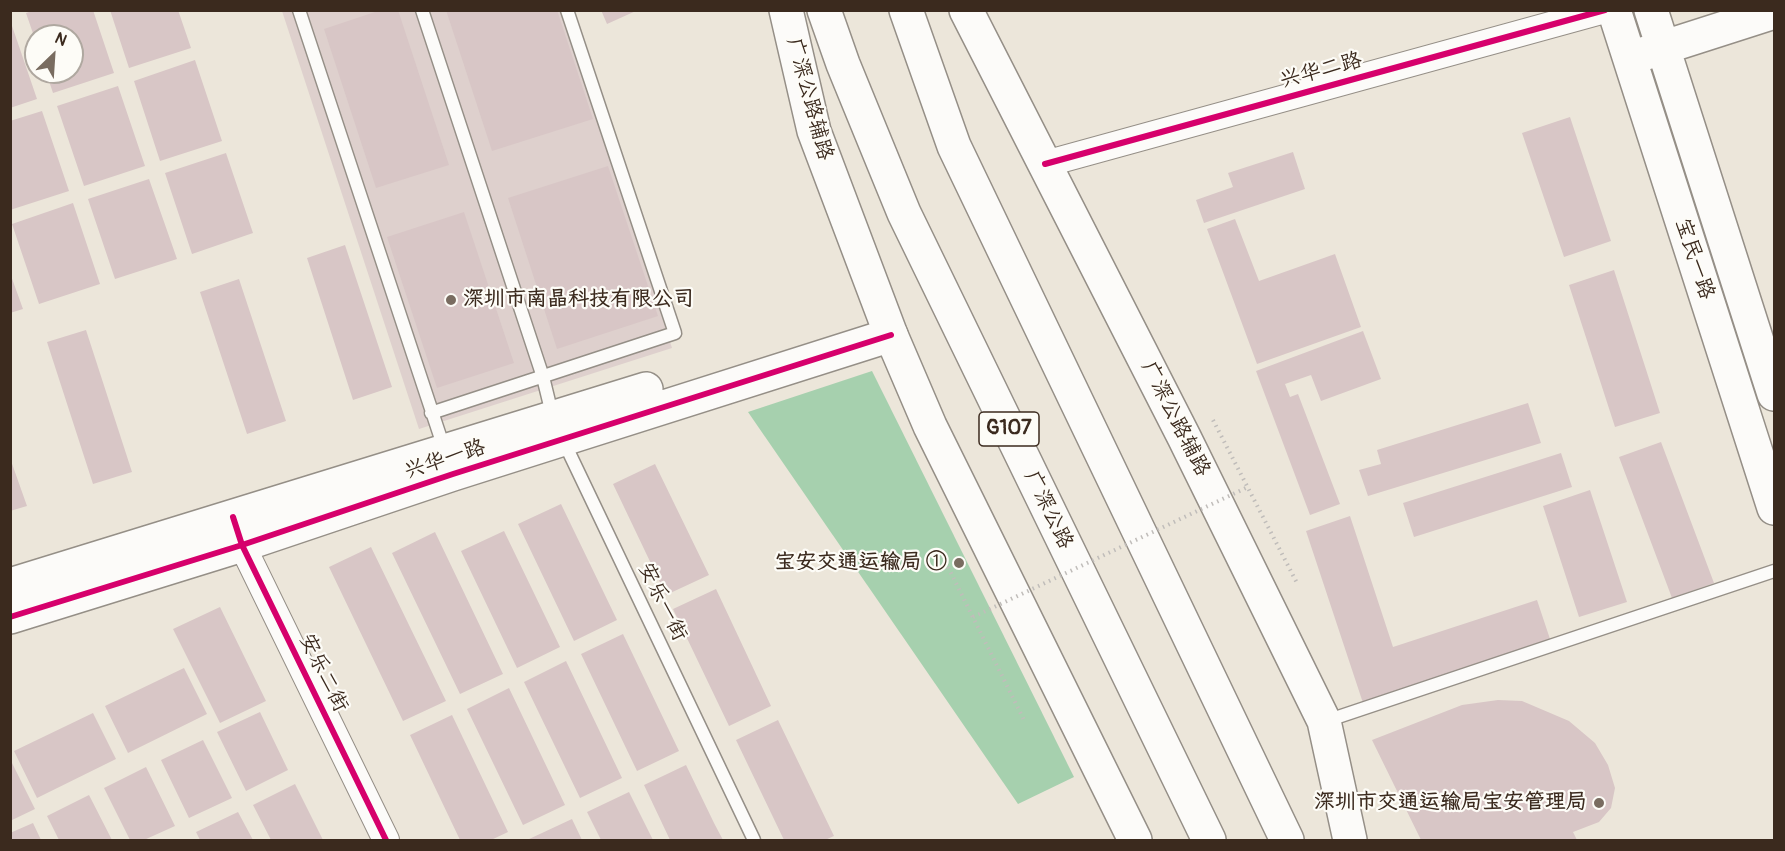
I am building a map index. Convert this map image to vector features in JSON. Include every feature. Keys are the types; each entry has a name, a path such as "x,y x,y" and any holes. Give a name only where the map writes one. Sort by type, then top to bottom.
{"main road":[{"name":"广深公路辅路","path":"786,10 814,131 887,326 930,426 1135,840"},
{"name":"广深公路","path":"824,10 843,64 904,213 1209,840"},
{"path":"906,10 954,146 1287,840"},
{"name":"广深公路辅路","path":"966,10 1184,437 1324,721 1350,840"},
{"name":"宝民一路","path":"1614,10 1774,508"},
{"name":"宝民一路","path":"1651,10 1774,394"},
{"path":"1629,58 1774,12"},
{"name":"兴华一路","path":"10,617 238,531 558,428 887,326"},
{"name":"兴华一路","path":"10,585 238,531"}],"street":[{"name":"兴华二路","path":"1045,164 1605,10"},
{"name":"安乐二街","path":"238,531 386,840"}],"lane":[{"path":"299,10 449,463"},
{"name":"安乐一街","path":"422,10 558,428 754,840"},
{"path":"431,413 675,333 567,10"},
{"path":"1324,721 1774,571"}],"path":[{"path":"1213,420 1298,585"},
{"path":"973,617 1248,487"},
{"path":"940,551 1025,722"}],"shaded area":[{"path":"282,11 562,11 672,348 419,429"}],"green space":[{"path":"872,371 1074,777 1018,804 748,412"}],"building":[{"path":"35,10 93,10 114,73 84,83 84,24 30,24 26,13"},
{"path":"110,10 178,10 191,48 129,68"},
{"path":"381,10 398,10 449,165 376,188 324,29"},
{"path":"446,10 557,10 593,119 492,151"},
{"path":"601,10 638,10 607,24"},
{"path":"10,20 24,61 24,84 32,84 37,99 10,108"},
{"path":"195,60 222,141 160,161 134,81"},
{"path":"50,84 80,84 53,93"},
{"path":"118,86 145,166 84,186 57,106"},
{"path":"42,111 69,191 10,210 10,121"},
{"path":"1570,117 1611,241 1564,257 1522,133"},
{"path":"1293,152 1305,189 1204,223 1196,200 1233,187 1228,173"},
{"path":"226,153 253,233 192,254 165,173"},
{"path":"608,166 658,316 557,349 508,198"},
{"path":"149,179 177,259 115,279 88,199"},
{"path":"73,203 100,284 39,304 12,224"},
{"name":"深圳市南晶科技有限公司","path":"464,212 514,363 437,388 387,237"},
{"path":"1235,219 1259,281 1335,254 1361,327 1257,364 1207,229"},
{"path":"345,245 392,387 353,400 307,258"},
{"path":"1614,270 1660,413 1615,427 1569,285"},
{"path":"10,273 23,309 10,313"},
{"path":"239,279 286,421 247,434 200,292"},
{"path":"86,330 132,472 93,484 47,342"},
{"path":"1363,331 1381,379 1321,401 1311,375 1285,384 1290,397 1298,394 1340,504 1310,515 1256,371"},
{"path":"1528,403 1541,443 1368,496 1359,470 1381,464 1377,450"},
{"path":"1661,442 1714,583 1672,598 1619,457"},
{"path":"1561,453 1572,487 1414,537 1403,503"},
{"path":"10,458 27,506 10,511"},
{"path":"655,464 709,575 666,595 613,484"},
{"path":"1590,490 1627,602 1579,617 1543,506"},
{"path":"561,504 617,620 574,641 518,524"},
{"path":"1350,516 1393,647 1537,600 1551,642 1363,703 1306,531"},
{"path":"504,531 560,647 517,668 461,551"},
{"path":"435,532 503,674 460,694 392,553"},
{"path":"371,547 446,701 403,721 329,567"},
{"path":"716,589 771,706 729,726 673,609"},
{"path":"220,607 266,701 220,723 173,629"},
{"path":"623,634 679,751 637,771 581,654"},
{"path":"566,661 622,778 580,798 524,682"},
{"path":"184,668 207,714 128,753 105,706"},
{"path":"509,688 565,805 523,825 467,709"},
{"path":"1498,700 1522,701 1569,721 1595,743 1608,765 1615,788 1611,808 1599,822 1573,832 1577,840 1421,840 1372,740 1462,705"},
{"path":"260,712 288,770 246,791 217,732"},
{"path":"93,713 116,759 37,798 14,751"},
{"path":"452,715 508,832 491,840 460,840 410,735"},
{"path":"778,720 834,836 825,840 784,840 736,740"},
{"path":"203,740 232,798 189,818 161,760"},
{"path":"10,759 35,809 10,821"},
{"path":"686,765 723,840 670,840 644,785"},
{"path":"146,767 175,826 144,840 130,840 104,788"},
{"path":"295,784 323,840 271,840 253,805"},
{"path":"629,792 653,840 601,840 587,812"},
{"path":"89,795 112,840 59,840 47,816"},
{"path":"238,812 253,840 200,840 196,832"},
{"path":"572,819 582,840 527,840"},
{"path":"33,823 41,840 10,840 10,833"}],"cycle path":[{"path":"1045,164 1605,10"},
{"path":"10,617 242,545 453,474 891,335"},
{"path":"233,517 242,545 386,840"}],"place":[{"name":"深圳市南晶科技有限公司","path":"451,300"},
{"name":"宝安交通运输局 ①","path":"959,563"},
{"name":"深圳市交通运输局宝安管理局","path":"1599,803"}]}
